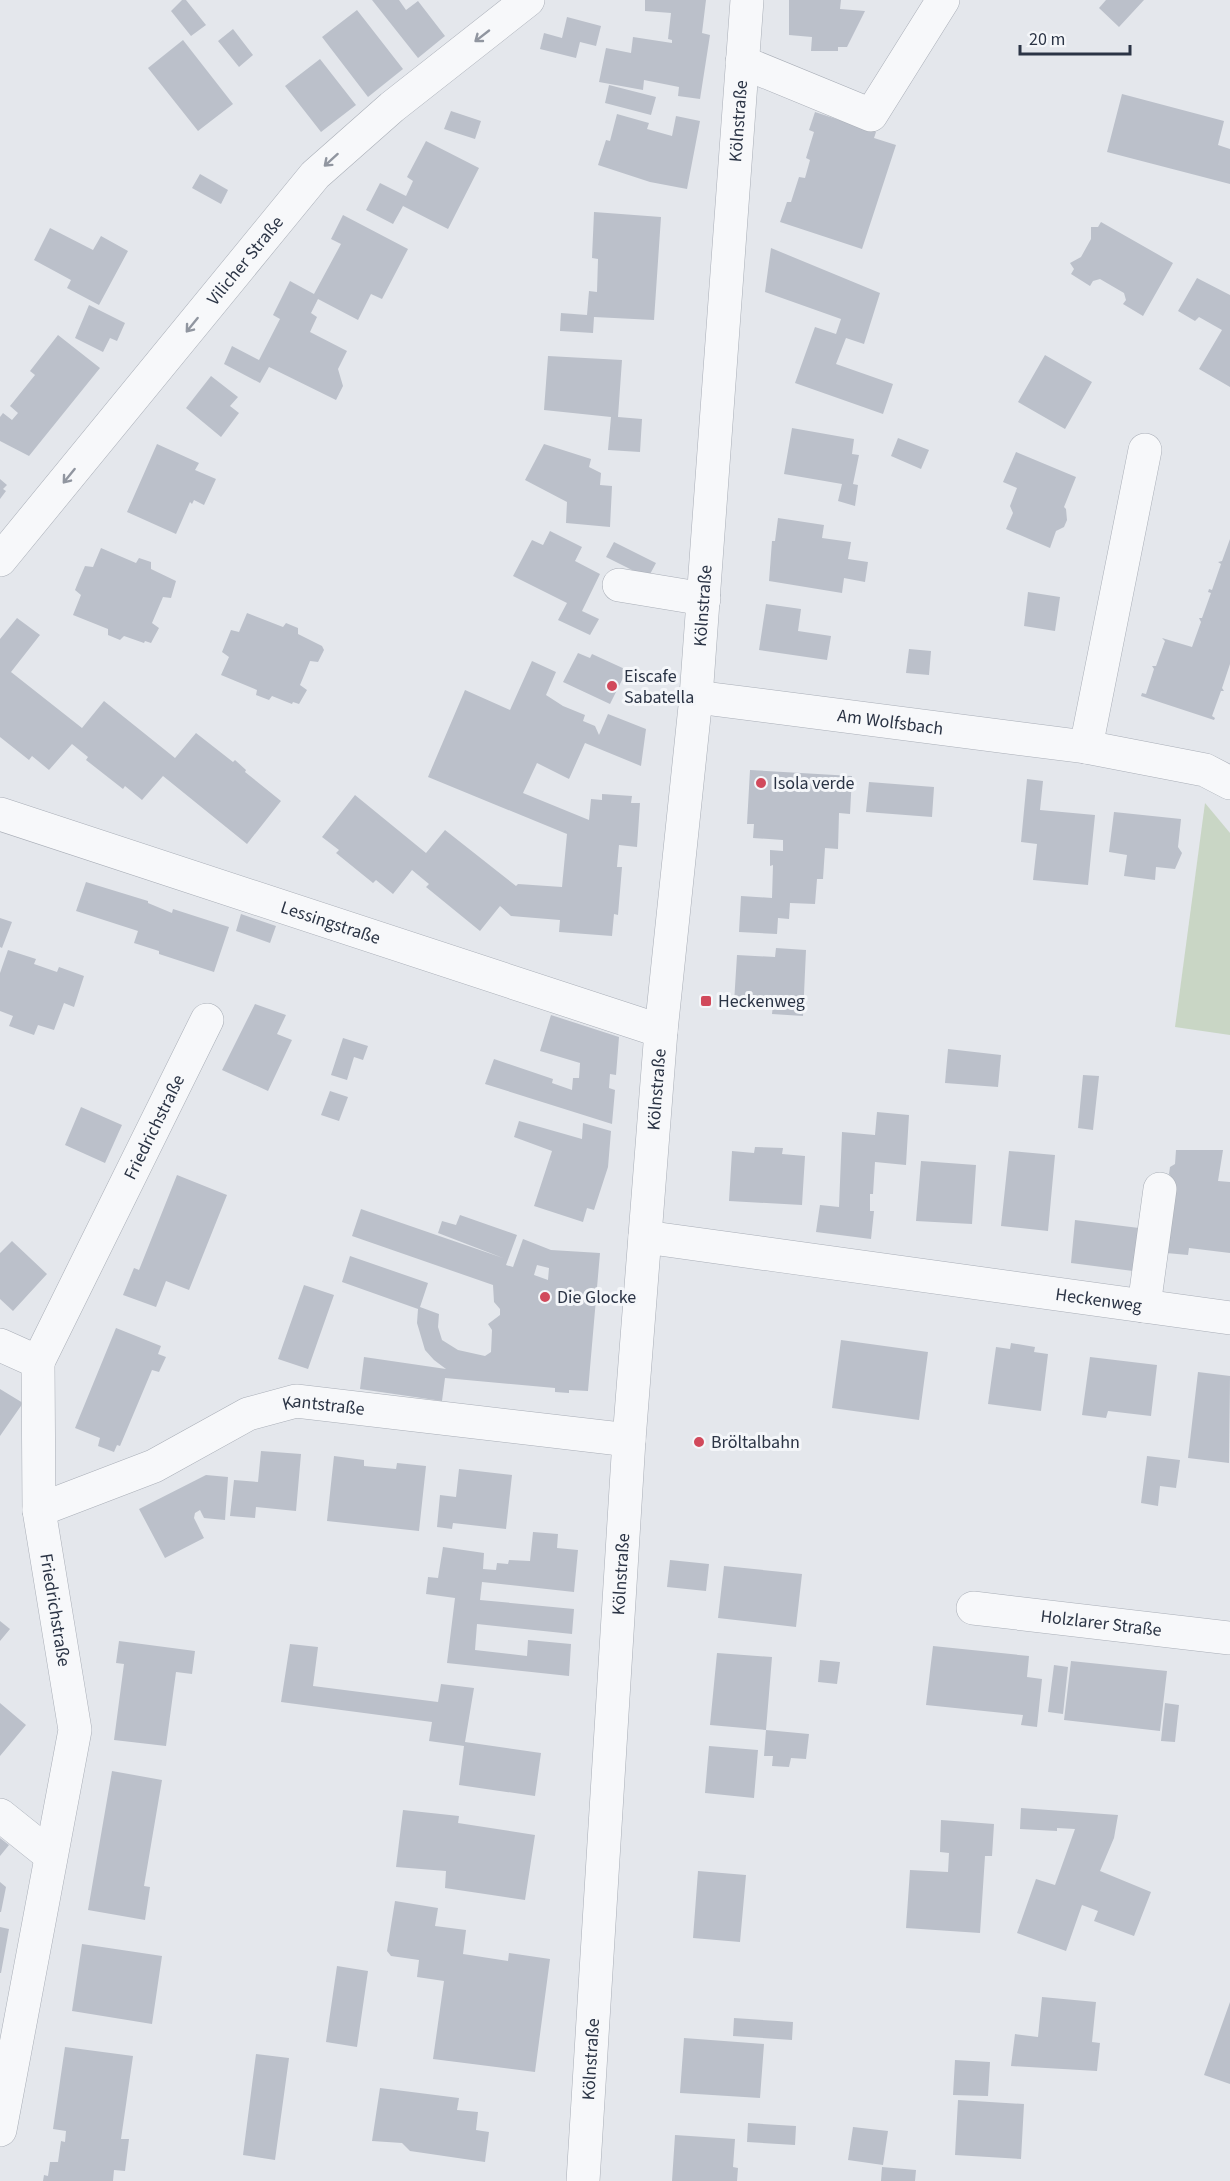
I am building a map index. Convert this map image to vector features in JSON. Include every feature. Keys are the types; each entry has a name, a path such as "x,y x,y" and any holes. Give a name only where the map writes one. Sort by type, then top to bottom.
{"street":[{"name":"Vilicher Straße","path":"0,560 315,175 392,107 528,0"},
{"name":"Kölnstraße","path":"584,2181 629,1440 661,1031 696,697 747,0"},
{"path":"742,62 871,115 944,0"},
{"path":"1086,747 1145,450"},
{"path":"619,585 704,599"},
{"name":"Am Wolfsbach","path":"696,697 1086,747 1205,770 1230,783"},
{"name":"Lessingstraße","path":"0,814 661,1031"},
{"name":"Friedrichstraße","path":"0,2130 7,2047 75,1730 39,1510 38,1362 207,1020"},
{"path":"1144,1306 1160,1189"},
{"name":"Heckenweg","path":"645,1237 1230,1317"},
{"path":"0,1345 38,1362"},
{"name":"Kantstraße","path":"39,1510 154,1466 248,1414 296,1401 629,1440"},
{"name":"Holzlarer Straße","path":"973,1608 1230,1638"},
{"path":"0,1815 50,1855"}],"green space":[{"path":"1205,803 1230,833 1230,1035 1175,1027"}],"building":[{"path":"182,0 186,0 206,25 191,36 171,11"},
{"path":"372,0 399,0 406,10 418,1 445,36 418,58"},
{"path":"645,0 706,0 702,33 710,35 700,99 678,96 679,87 644,80 643,90 599,82 606,48 631,53 633,37 672,43 672,40 668,39 671,13 645,11"},
{"path":"789,0 841,0 840,9 865,11 847,47 838,47 838,51 811,51 812,37 789,35"},
{"path":"1106,0 1144,0 1119,27 1099,8"},
{"path":"357,10 403,69 368,97 322,37"},
{"path":"567,17 601,26 596,46 580,42 576,58 540,49 544,33 562,38"},
{"path":"233,29 253,55 239,67 218,41"},
{"path":"183,40 233,104 198,131 148,68"},
{"path":"320,59 356,105 321,132 285,86"},
{"path":"609,85 656,97 651,115 605,103"},
{"path":"1122,94 1224,121 1218,145 1230,149 1230,184 1107,152"},
{"path":"451,111 481,121 475,139 444,129"},
{"path":"815,112 876,132 874,138 896,145 862,249 780,222 787,202 791,202 799,177 805,178 810,160 806,158 814,132 809,130"},
{"path":"617,114 649,123 647,129 672,136 676,116 700,121 687,189 650,182 598,165 606,140 610,141"},
{"path":"426,141 479,168 448,229 403,206 393,224 366,210 380,183 406,196 413,181 407,177"},
{"path":"200,174 228,190 221,204 192,188"},
{"path":"594,212 661,217 654,320 594,317 593,333 560,331 561,313 587,315 589,291 597,292 598,259 592,258"},
{"path":"343,215 408,249 382,299 371,294 358,320 318,299 311,313 317,317 310,332 347,351 338,369 343,386 336,400 269,367 260,383 224,364 232,346 259,360 280,319 273,315 290,281 314,294 341,244 331,239"},
{"path":"1101,222 1173,263 1143,316 1123,304 1126,300 1124,293 1100,279 1093,281 1090,286 1071,274 1074,269 1070,263 1081,257 1091,239 1091,227 1098,227"},
{"path":"50,228 93,250 101,236 128,251 99,305 67,288 71,280 34,260"},
{"path":"771,248 880,293 864,344 846,338 836,364 893,384 883,414 795,383 815,327 836,334 841,319 765,292"},
{"path":"1197,278 1230,295 1230,387 1199,369 1222,330 1199,317 1195,321 1178,311"},
{"path":"89,305 125,323 117,341 110,338 103,352 75,338"},
{"path":"58,335 100,368 29,456 0,441 0,417 3,413 12,420 18,413 10,406 35,375 30,371"},
{"path":"1045,355 1092,382 1065,429 1018,402"},
{"path":"548,356 622,360 618,417 642,419 640,452 608,450 611,417 544,410"},
{"path":"211,376 238,397 230,406 239,413 221,437 186,408"},
{"path":"792,428 854,439 852,454 859,455 853,484 858,485 855,506 838,501 842,484 784,474"},
{"path":"898,438 929,450 921,469 891,456"},
{"path":"157,444 199,463 195,470 216,479 204,505 194,500 192,504 190,502 176,534 127,512"},
{"path":"544,444 591,459 589,467 601,473 600,485 612,486 610,527 566,523 567,502 525,480"},
{"path":"1016,452 1076,477 1064,507 1067,520 1064,527 1056,531 1050,548 1006,529 1013,513 1010,506 1017,488 1003,482"},
{"path":"0,479 7,485 0,499"},
{"path":"778,518 824,525 822,538 851,542 848,559 868,562 865,582 844,578 842,593 769,581 772,541 775,541"},
{"path":"550,531 582,547 575,561 600,574 582,611 599,619 590,635 558,620 567,603 513,576 532,540 543,545"},
{"path":"1230,539 1230,664 1222,688 1224,691 1221,691 1212,716 1214,720 1141,696 1142,693 1146,694 1154,669 1152,666 1156,666 1165,641 1162,638 1192,647 1201,622 1199,618 1202,618 1211,593 1208,592 1209,589 1212,590 1221,564 1218,562 1222,561"},
{"path":"614,542 656,563 648,578 606,557"},
{"path":"101,548 136,563 139,558 151,562 151,569 176,581 171,598 163,597 152,623 159,628 151,643 124,636 120,640 108,635 108,629 73,615 81,595 75,590 79,580 85,566 93,567"},
{"path":"1028,592 1060,597 1055,631 1024,626"},
{"path":"766,604 801,609 798,631 831,636 827,660 759,650"},
{"path":"247,613 283,627 286,623 298,628 298,634 322,646 324,650 318,662 310,661 300,685 307,690 299,704 293,702 292,704 272,696 269,700 256,695 257,690 221,675 229,657 222,652 231,630 239,632"},
{"path":"17,618 40,635 11,672 82,728 104,701 175,758 196,733 233,762 235,760 246,770 245,772 281,801 247,844 163,776 142,800 125,786 123,789 86,760 88,757 72,744 49,770 32,756 29,760 0,737 0,639"},
{"path":"909,649 931,651 929,675 906,673"},
{"path":"578,653 590,658 592,654 627,670 610,704 563,682"},
{"path":"532,661 556,672 546,695 563,706 585,715 583,721 595,726 599,735 608,714 646,729 641,766 585,743 569,779 537,763 523,793 589,820 591,799 602,800 602,794 632,796 631,803 640,803 637,847 619,845 617,867 622,867 618,915 614,914 612,936 559,932 560,920 511,916 500,906 480,931 426,887 429,884 412,870 393,894 376,880 373,883 336,853 339,850 322,837 355,795 426,853 445,830 516,886 518,884 562,887 567,834 428,777 465,690 510,710"},
{"path":"750,770 852,776 850,814 839,813 838,849 825,848 823,879 817,879 815,904 790,903 789,919 778,918 777,934 739,932 741,896 772,898 773,865 770,866 770,850 783,851 783,840 753,838 754,824 747,824"},
{"path":"1027,779 1043,781 1040,810 1095,815 1088,885 1033,880 1037,844 1021,842"},
{"path":"869,782 934,787 932,817 866,812"},
{"path":"1114,812 1181,819 1178,847 1182,853 1175,869 1156,867 1155,880 1124,876 1127,855 1109,852"},
{"path":"86,882 148,901 172,913 173,909 229,927 214,972 159,954 159,951 134,943 138,931 76,911"},
{"path":"241,914 276,926 270,943 236,931"},
{"path":"0,918 12,922 2,948 0,947"},
{"path":"776,948 806,950 803,1016 772,1014 773,1005 734,1003 737,955 775,957"},
{"path":"8,950 36,959 34,964 57,972 59,967 84,976 74,1007 64,1003 54,1030 38,1025 34,1035 9,1026 13,1016 0,1011 0,973"},
{"path":"255,1004 286,1015 277,1034 292,1040 268,1091 222,1070"},
{"path":"551,1015 619,1037 616,1075 610,1074 609,1088 615,1090 612,1124 485,1084 494,1059 553,1079 552,1083 572,1090 573,1078 579,1078 580,1063 540,1051"},
{"path":"343,1038 368,1046 363,1060 354,1057 347,1080 331,1075"},
{"path":"948,1049 1001,1055 998,1087 945,1083"},
{"path":"1083,1075 1099,1076 1093,1130 1078,1128"},
{"path":"330,1091 348,1097 339,1121 321,1115"},
{"path":"81,1107 122,1125 105,1163 65,1145"},
{"path":"877,1112 909,1115 906,1165 875,1162 873,1194 870,1194 870,1211 874,1211 871,1239 816,1232 820,1205 839,1207 842,1132 875,1135"},
{"path":"519,1121 582,1139 583,1123 611,1131 608,1167 594,1210 587,1208 583,1222 534,1206 552,1151 514,1137"},
{"path":"755,1147 783,1148 782,1154 805,1156 802,1205 729,1201 732,1151 754,1153"},
{"path":"1176,1150 1223,1150 1218,1181 1230,1182 1230,1253 1189,1248 1188,1255 1166,1253 1173,1179 1169,1174 1170,1167 1175,1164"},
{"path":"1009,1151 1055,1155 1048,1231 1001,1226"},
{"path":"921,1161 976,1165 972,1224 916,1221"},
{"path":"177,1175 227,1195 189,1290 166,1281 156,1307 123,1295 134,1268 139,1270"},
{"name":"Die Glocke","path":"361,1209 503,1258 438,1233 442,1221 456,1225 460,1215 517,1235 506,1265 513,1267 523,1239 551,1250 600,1253 588,1391 555,1392 555,1388 445,1378 442,1401 360,1389 364,1357 446,1369 425,1350 417,1323 418,1309 342,1282 350,1256 428,1283 420,1307 439,1314 438,1327 442,1340 458,1350 485,1356 491,1352 492,1330 488,1324 500,1315 500,1309 494,1302 493,1285 352,1236","holes":["537,1265 549,1268 548,1280 534,1275"]},
{"path":"1075,1220 1139,1228 1133,1271 1071,1263"},
{"path":"12,1241 47,1274 13,1311 0,1299 0,1253"},
{"path":"304,1285 334,1295 308,1369 278,1359"},
{"path":"116,1328 161,1346 158,1354 166,1357 159,1372 152,1370 120,1446 117,1445 114,1452 98,1446 100,1438 75,1428"},
{"path":"841,1340 928,1352 919,1420 832,1408"},
{"path":"1011,1343 1035,1347 1034,1352 1048,1354 1041,1411 988,1404 996,1347 1010,1349"},
{"path":"1090,1357 1157,1365 1151,1416 1108,1411 1106,1418 1082,1415"},
{"path":"1198,1372 1230,1376 1229,1463 1188,1458"},
{"path":"0,1389 23,1403 0,1436"},
{"path":"261,1451 301,1454 296,1511 256,1507 255,1518 230,1516 234,1480 258,1482"},
{"path":"334,1456 364,1460 364,1466 396,1469 397,1463 426,1466 419,1531 327,1521"},
{"path":"1147,1456 1180,1460 1176,1488 1160,1486 1158,1506 1141,1503"},
{"path":"459,1469 512,1475 506,1529 453,1523 452,1529 437,1527 440,1495 456,1497"},
{"path":"206,1475 228,1477 225,1520 204,1518 200,1510 195,1513 194,1518 204,1538 165,1558 139,1509"},
{"path":"533,1532 558,1534 557,1548 578,1550 574,1592 482,1582 480,1600 574,1609 572,1634 477,1624 475,1650 527,1656 528,1640 571,1644 569,1676 447,1663 455,1598 426,1594 428,1577 438,1578 443,1547 484,1553 483,1569 496,1570 497,1563 508,1564 509,1560 530,1561"},
{"path":"670,1560 709,1564 706,1591 667,1587"},
{"path":"724,1566 802,1574 796,1627 718,1618"},
{"path":"0,1621 10,1629 0,1641"},
{"path":"119,1641 195,1651 192,1674 176,1672 166,1746 114,1740 124,1664 116,1663"},
{"path":"290,1644 318,1647 313,1686 438,1702 441,1684 474,1688 465,1742 541,1753 535,1796 459,1785 464,1746 429,1741 432,1722 281,1702"},
{"path":"933,1646 1029,1656 1027,1677 1042,1679 1037,1727 1021,1725 1023,1715 926,1705"},
{"path":"717,1653 772,1657 766,1730 710,1725"},
{"path":"820,1660 840,1662 837,1684 818,1682"},
{"path":"1071,1661 1167,1671 1160,1731 1064,1720"},
{"path":"1054,1665 1068,1667 1063,1714 1048,1712"},
{"path":"0,1703 26,1725 0,1756"},
{"path":"1165,1703 1179,1705 1175,1742 1161,1741"},
{"path":"766,1730 809,1734 806,1759 791,1758 789,1767 772,1766 773,1756 764,1756"},
{"path":"709,1746 758,1750 754,1798 705,1793"},
{"path":"112,1771 162,1780 144,1886 150,1887 145,1920 88,1910"},
{"path":"1021,1808 1118,1815 1114,1838 1100,1871 1151,1892 1134,1936 1094,1921 1098,1911 1082,1905 1066,1951 1017,1933 1036,1879 1055,1885 1075,1829 1057,1828 1057,1831 1020,1829"},
{"path":"403,1810 459,1816 458,1823 535,1835 525,1900 445,1888 446,1871 396,1867"},
{"path":"941,1820 994,1824 992,1856 985,1856 980,1933 906,1928 910,1870 948,1872 949,1853 940,1852"},
{"path":"0,1838 9,1845 0,1856"},
{"path":"698,1871 746,1875 740,1942 693,1938"},
{"path":"0,1882 6,1887 1,1912 0,1912"},
{"path":"395,1901 438,1908 435,1926 466,1930 463,1954 508,1961 509,1953 550,1959 535,2072 433,2059 444,1981 417,1977 419,1960 391,1956 387,1951"},
{"path":"0,1927 9,1929 1,1973 0,1973"},
{"path":"82,1944 162,1956 152,2024 72,2011"},
{"path":"337,1966 368,1971 357,2047 326,2042"},
{"path":"1042,1997 1096,2002 1092,2042 1100,2043 1097,2071 1011,2066 1015,2034 1038,2037"},
{"path":"1230,2002 1230,2084 1204,2075"},
{"path":"734,2018 793,2022 792,2040 733,2036"},
{"path":"684,2038 764,2044 760,2098 680,2093"},
{"path":"65,2047 133,2056 121,2139 129,2139 125,2171 114,2170 113,2181 43,2181 44,2175 48,2176 50,2162 58,2162 61,2141 65,2142 66,2131 53,2129"},
{"path":"256,2054 289,2058 275,2160 243,2155"},
{"path":"955,2060 990,2062 988,2096 953,2095"},
{"path":"380,2088 459,2098 457,2110 478,2112 476,2130 489,2132 485,2162 410,2151 402,2143 372,2141"},
{"path":"958,2100 1024,2104 1021,2159 955,2155"},
{"path":"748,2123 796,2126 795,2145 747,2142"},
{"path":"853,2127 888,2131 883,2165 848,2160"},
{"path":"675,2135 735,2139 733,2167 738,2168 737,2181 672,2181"},
{"path":"882,2167 916,2170 915,2181 881,2181"}],"place":[{"name":"Eiscafe Sabatella","path":"612,686"},
{"name":"Isola verde","path":"761,783"},
{"name":"Heckenweg","path":"706,1001"},
{"name":"Die Glocke","path":"545,1297"},
{"name":"Bröltalbahn","path":"699,1442"}]}
